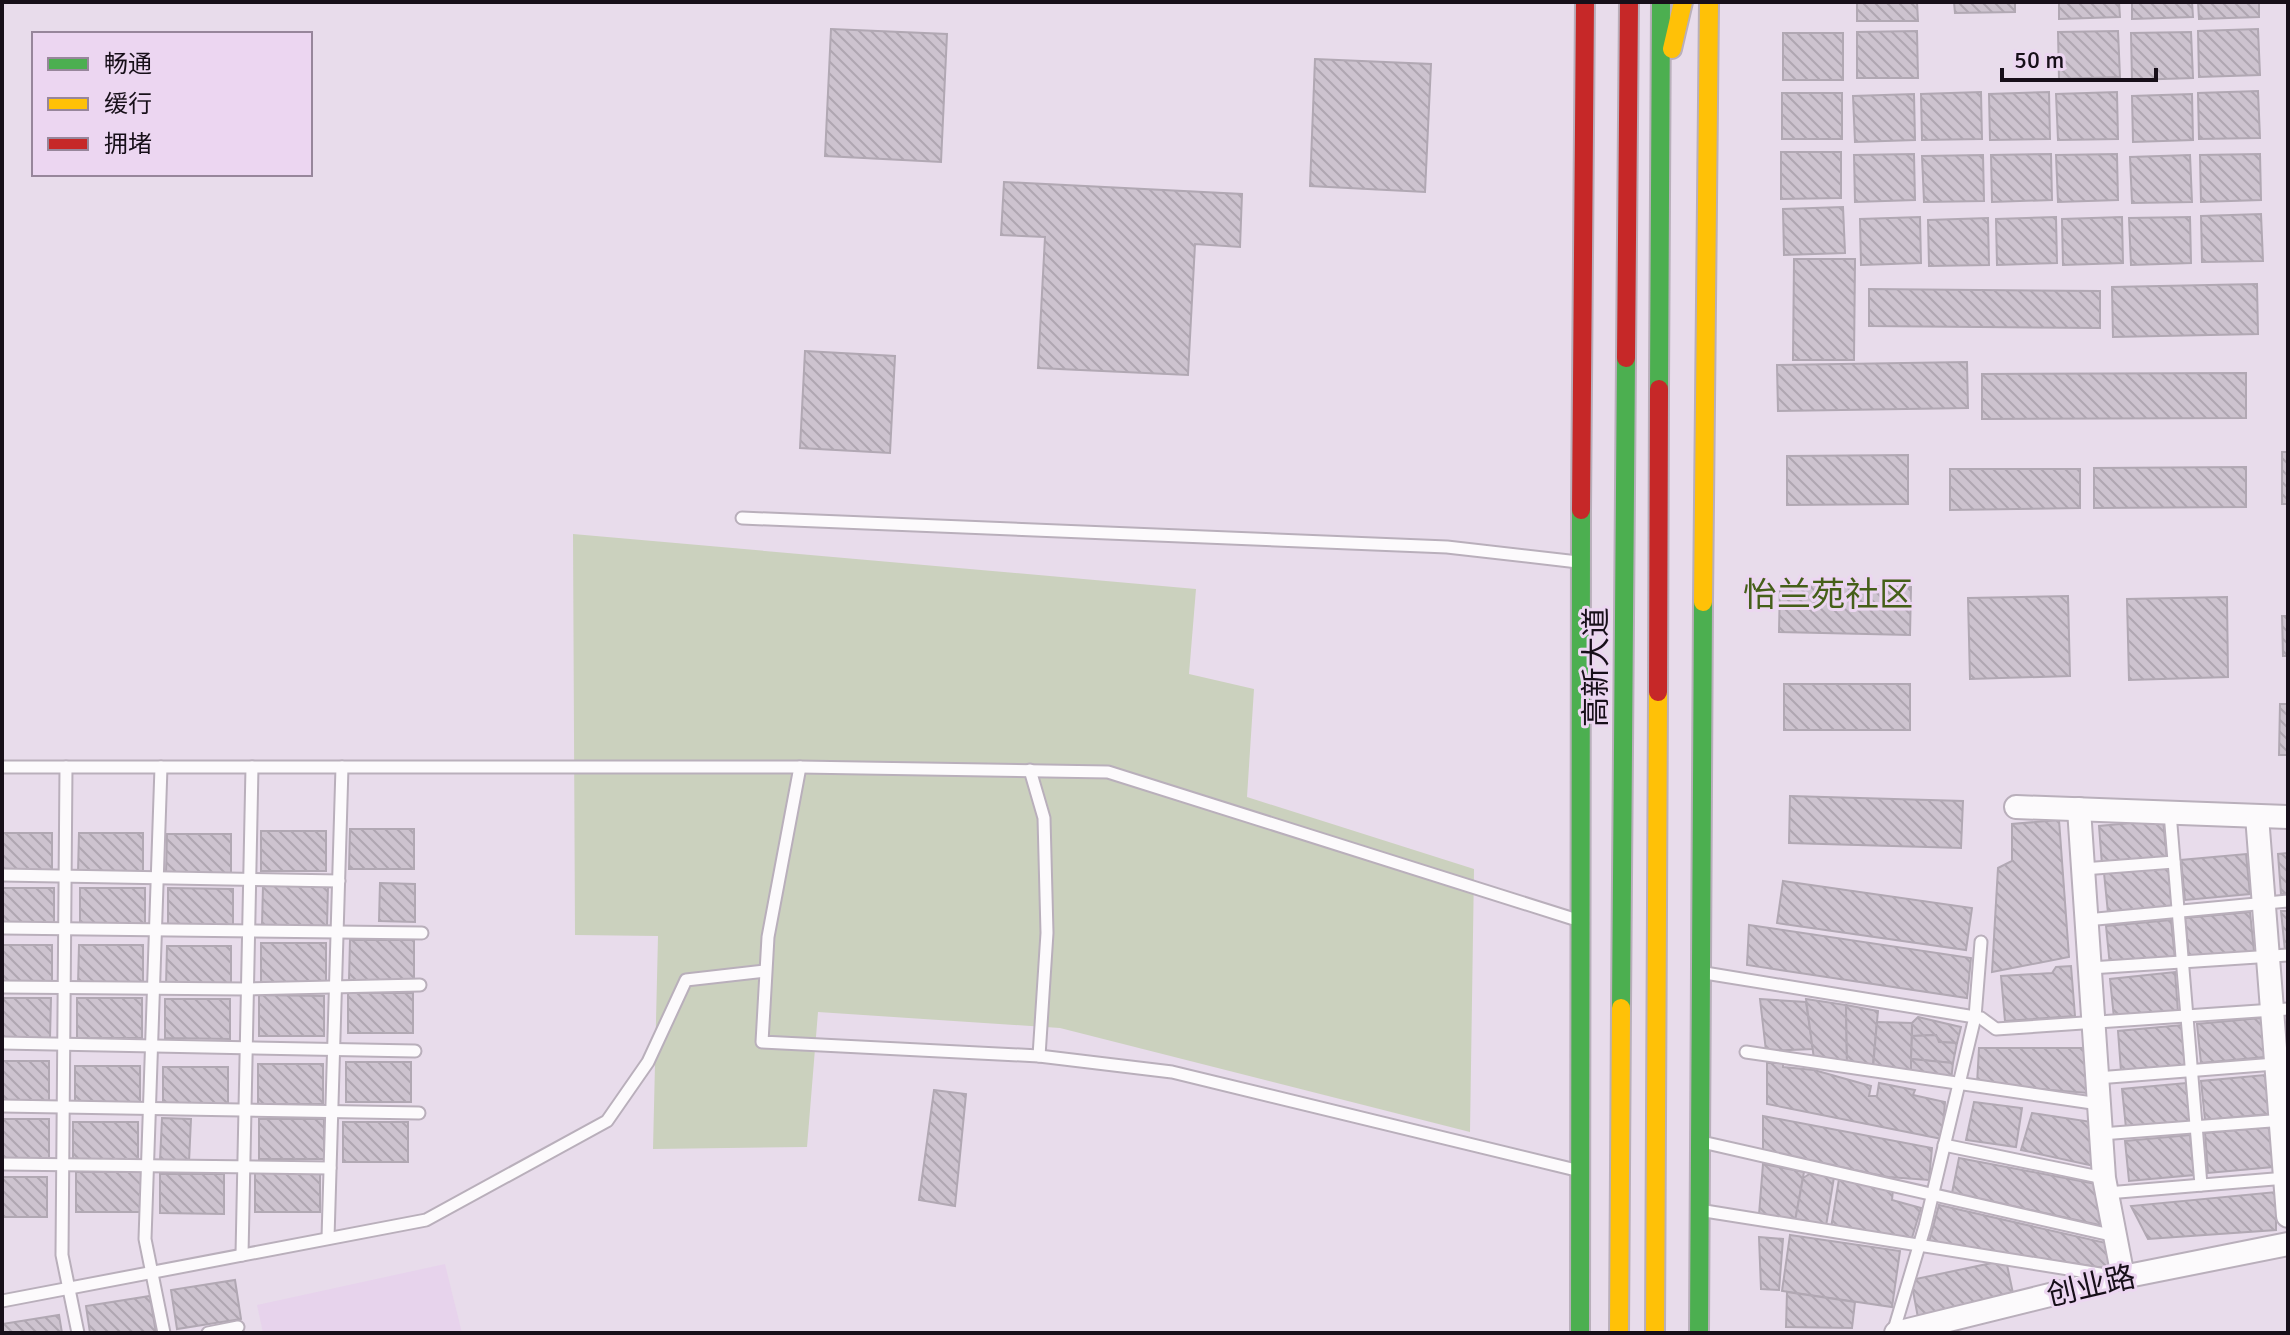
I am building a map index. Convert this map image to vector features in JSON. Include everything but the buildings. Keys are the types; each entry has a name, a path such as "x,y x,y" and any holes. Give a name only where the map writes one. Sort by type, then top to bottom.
{"main road":[{"path":"1580,1333 1578,920 1585,2"},
{"name":"高新大道","path":"1655,1333 1661,2"},
{"path":"1661,98 1683,2"},
{"path":"1699,1333 1705,137 1709,2"},
{"name":"高新大道","path":"1619,1333 1628,4"}],"street":[{"path":"2016,807 2288,817"},
{"path":"2079,809 2101,1134 2106,1186 2123,1277"},
{"path":"2257,816 2264,904 2278,956 2288,1216"},
{"name":"创业路","path":"1894,1333 2123,1277 2288,1244"}],"lane":[{"path":"742,518 1447,547 1582,562"},
{"path":"2,767 800,767 1108,772 1578,920"},
{"path":"66,767 62,1255 78,1333"},
{"path":"161,767 145,1239 164,1333"},
{"path":"242,1255 252,767"},
{"path":"328,1238 342,767"},
{"path":"800,767 768,937 762,1042 1039,1056 1172,1072 1580,1171"},
{"path":"1030,770 1044,818 1047,933 1039,1056"},
{"path":"2170,813 2201,1185"},
{"path":"2083,869 2174,862"},
{"path":"2,875 339,881"},
{"path":"2086,920 2288,901"},
{"path":"2,928 422,933"},
{"path":"1894,1333 1933,1195 1975,1017 1981,942"},
{"path":"2090,968 2278,956"},
{"path":"2,1301 426,1220 607,1121 648,1062 686,980 765,971"},
{"path":"1701,972 1975,1017 1996,1029 2280,1009"},
{"path":"2,987 335,989 420,985"},
{"path":"2,1043 415,1051"},
{"path":"1746,1052 1959,1086 2099,1104"},
{"path":"2097,1078 2282,1064"},
{"path":"2,1106 419,1113"},
{"path":"2101,1134 2284,1120"},
{"path":"1700,1141 2115,1236"},
{"path":"1944,1145 2106,1186 2201,1185 2286,1178"},
{"path":"2,1164 330,1168"},
{"path":"1699,1210 2123,1277"},
{"path":"208,1333 238,1327"}],"shaded area":[{"path":"445,1264 462,1333 263,1333 257,1305"}],"green space":[{"path":"573,534 1196,589 1189,674 1254,689 1247,797 1474,869 1470,1132 1060,1028 818,1012 807,1147 653,1149 658,936 575,935"}],"traffic: fast":[{"path":"1659,389 1661,2"},
{"path":"1621,1008 1626,358"},
{"path":"1580,1333 1581,510"},
{"path":"1699,1333 1703,602"}],"traffic: slow":[{"path":"1672,49 1683,2"},
{"path":"1703,602 1709,2"},
{"path":"1655,1333 1658,692"},
{"path":"1619,1333 1621,1008"}],"traffic: jam":[{"path":"1581,510 1585,2"},
{"path":"1626,358 1629,2"},
{"path":"1658,692 1659,389"}],"district":[{"name":"怡兰苑社区","path":"1828,594"}]}
